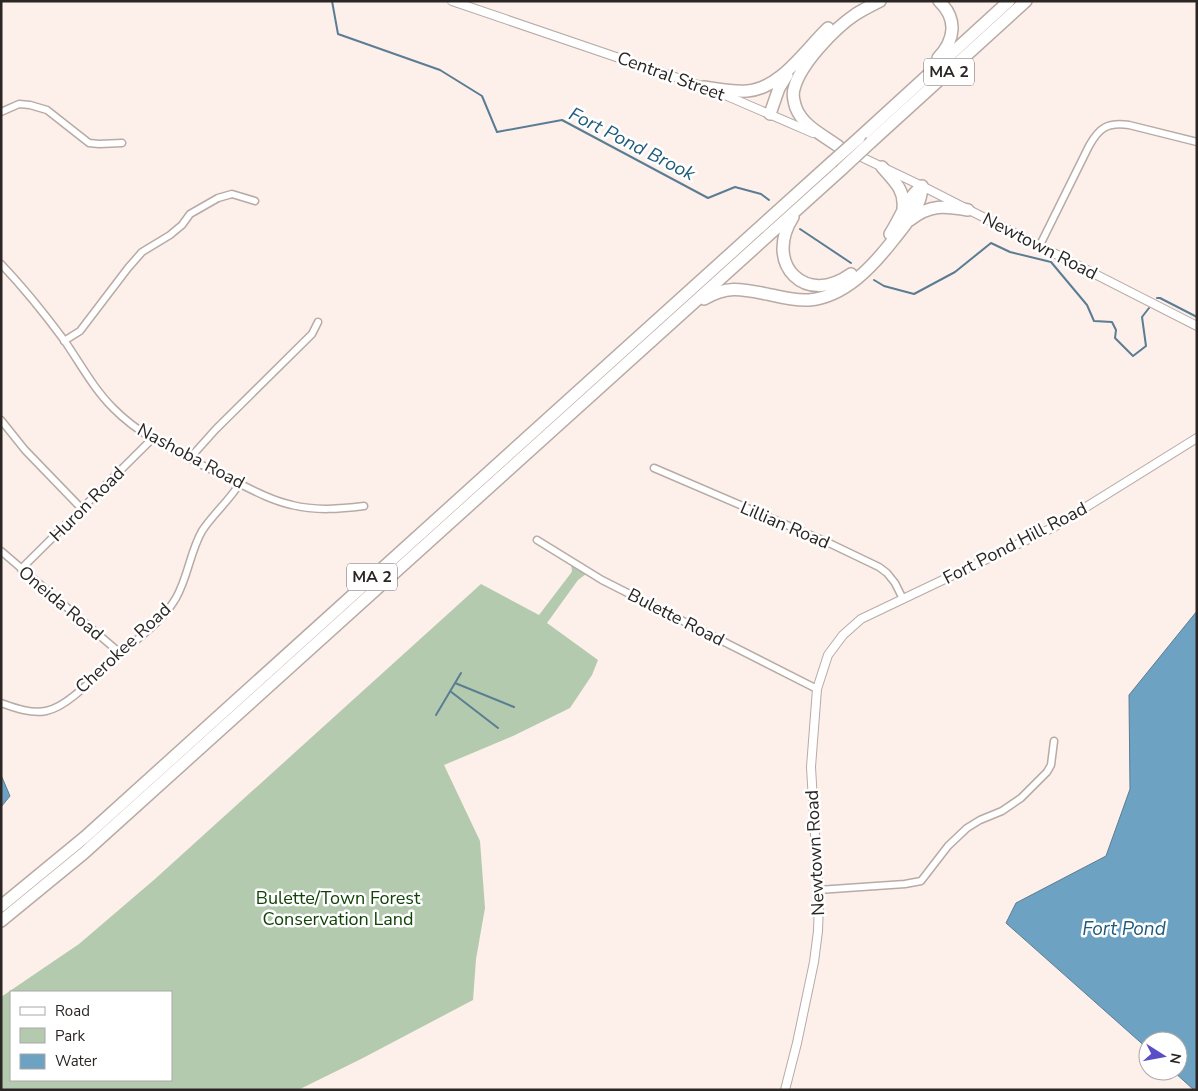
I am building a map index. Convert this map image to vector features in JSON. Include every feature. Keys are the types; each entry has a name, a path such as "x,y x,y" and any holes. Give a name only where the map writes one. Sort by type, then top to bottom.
{"highway":[{"path":"704,87 739,91 758,89 773,82 833,23 863,1"},
{"path":"838,146 806,123 800,115 793,98 793,90 812,56 834,32 858,13 880,1"},
{"path":"895,105 949,44 952,27 951,18 946,8 939,1"},
{"name":"MA 2","path":"1,906 85,837 1009,1"},
{"name":"MA 2","path":"1,921 84,853 1026,1"},
{"path":"770,114 779,88 794,63"},
{"path":"770,114 780,105 797,82"},
{"path":"882,167 900,189 904,200 902,210"},
{"path":"800,207 786,230 783,239 783,256 790,272 798,279 808,284 819,286 839,281 866,261 888,236 913,193 922,186"},
{"path":"904,227 917,207 922,193 922,186"},
{"path":"685,310 715,293 731,289 810,300 835,292 860,276 912,218 942,206 968,210"}],"street":[{"name":"Central Street","path":"452,1 704,87 770,114 882,167"},
{"path":"1,112 19,104 30,105 47,110 89,143 122,143"},
{"path":"1040,245 1095,135 1104,127 1119,123 1197,142"},
{"name":"Newtown Road","path":"882,167 1040,245 1197,326"},
{"path":"64,340 80,331 142,252 170,235 182,225 190,214 218,198 232,194 256,201"},
{"name":"Nashoba Road","path":"1,264 38,305 98,390 111,407 127,422 153,438 240,484 291,505 335,509 364,506"},
{"path":"190,458 216,429 312,334 318,322"},
{"path":"1,420 25,450 82,509"},
{"name":"Huron Road","path":"21,569 153,438"},
{"name":"Fort Pond Hill Road","path":"854,624 868,615 1060,523 1197,438"},
{"name":"Lillian Road","path":"654,468 831,544 879,567 895,583 903,598"},
{"name":"Cherokee Road","path":"1,703 33,711 56,708 88,684 120,653 163,617 185,580 193,550 201,533 209,520 240,484"},
{"name":"Bulette Road","path":"537,540 602,580 817,689"},
{"name":"Oneida Road","path":"1,551 120,653"},
{"name":"Newtown Road","path":"785,1090 814,962 818,931 818,890 811,767 817,689 828,655 854,624"},
{"path":"818,890 905,884 921,881 948,846 967,828 980,820 1002,811 1032,788 1051,765 1054,741"}],"green space":[{"name":"Bulette/Town Forest Conservation Land","path":"571,564 586,574 578,580 547,623 598,660 592,675 570,708 513,736 444,765 480,841 485,908 476,959 473,1000 298,1090 1,1090 1,997 79,944 155,879 481,584 539,615 571,573"}],"water":[{"name":"Fort Pond","path":"1197,611 1197,1090 1194,1090 1184,1081 1188,1081 1188,1031 1138,1031 1138,1040 1006,923 1016,903 1106,856 1130,789 1129,695"},
{"path":"1,775 10,796 1,807"}],"waterway":[{"name":"Fort Pond Brook","path":"332,1 338,34 440,70 482,96 497,132 562,120 708,198 735,187 761,194 769,200"},
{"name":"Fort Pond Brook","path":"800,229 851,263"},
{"name":"Fort Pond Brook","path":"874,280 884,286 914,294 955,272 991,243 1010,252 1051,262 1087,305 1094,321 1112,322 1116,330 1115,338 1133,356 1146,346 1142,317 1149,308"},
{"name":"Fort Pond Brook","path":"1157,298 1197,317"},
{"path":"436,715 461,673"},
{"path":"455,683 514,707"},
{"path":"450,691 498,728"}]}
